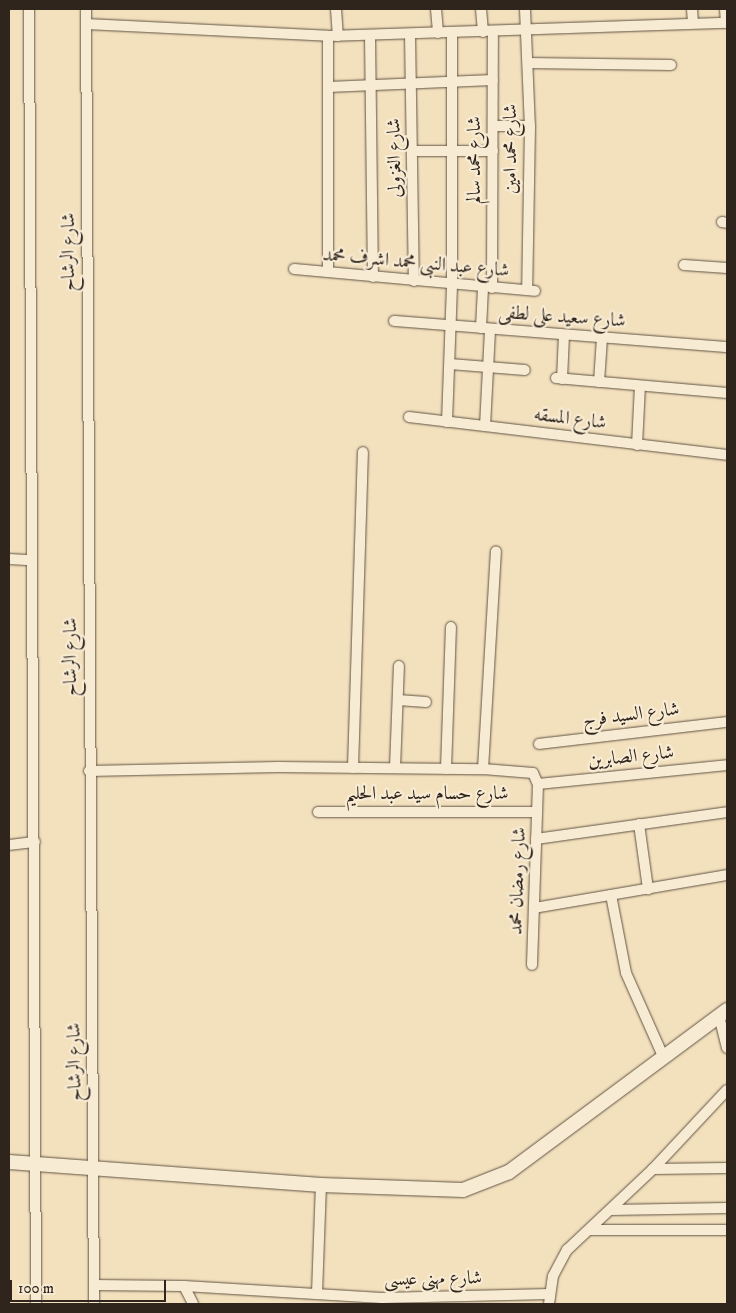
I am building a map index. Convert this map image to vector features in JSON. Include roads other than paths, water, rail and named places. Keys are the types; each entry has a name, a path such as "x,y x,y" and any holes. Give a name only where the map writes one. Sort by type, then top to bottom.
{"street":[{"path":"29,9 31,560 41,1162 36,1304"},
{"name":"شارع الرشاح","path":"86,9 89,771 87,1165 94,1304"},
{"path":"328,272 328,87 336,9"},
{"path":"436,9 438,33"},
{"name":"شارع محمد سالم","path":"481,9 488,32 494,80 493,151 485,328 488,367 485,426"},
{"name":"شارع محمد امين","path":"525,9 530,126 531,290"},
{"path":"692,9 693,23"},
{"path":"86,24 333,36 727,23 725,9"},
{"path":"448,422 452,284 452,33"},
{"name":"شارع الغزولى","path":"410,34 414,281"},
{"path":"370,35 373,277"},
{"path":"528,63 671,65"},
{"path":"328,87 494,80"},
{"path":"493,126 530,126"},
{"path":"412,151 493,151"},
{"path":"684,265 727,268"},
{"name":"شارع عبد النبى محمد اشرف محمد","path":"294,269 487,288 531,290"},
{"name":"شارع سعيد على لطفى","path":"394,321 727,347"},
{"path":"564,335 559,378 727,393"},
{"path":"599,382 602,338"},
{"path":"450,364 525,370"},
{"path":"637,445 640,386"},
{"name":"شارع المسقه","path":"409,417 727,456"},
{"path":"353,768 363,452"},
{"path":"484,769 496,551"},
{"path":"9,559 31,560"},
{"path":"446,769 451,627"},
{"path":"395,768 399,666"},
{"path":"398,700 426,702"},
{"name":"شارع السيد فرج","path":"538,744 727,722"},
{"name":"شارع الصابرين","path":"538,784 727,765"},
{"path":"89,771 353,768 484,769 530,772 537,777 538,784"},
{"name":"شارع رمضان محمد","path":"532,965 538,784"},
{"name":"شارع حسام سيد عبد الحليم","path":"318,812 537,812"},
{"path":"536,839 727,812"},
{"path":"640,824 648,889"},
{"path":"9,845 35,842"},
{"path":"534,908 727,875"},
{"path":"611,895 626,973 663,1056"},
{"path":"9,1162 87,1165 321,1185 446,1192 479,1186 509,1172 723,1013 727,1048"},
{"path":"550,1299 553,1276 562,1257 654,1169 727,1090"},
{"path":"654,1169 727,1168"},
{"path":"316,1294 321,1185"},
{"path":"610,1210 727,1208"},
{"path":"590,1230 727,1230"},
{"name":"شارع مهنى عيسى","path":"94,1285 184,1286 382,1298 550,1299"},
{"path":"184,1286 193,1304"}]}
